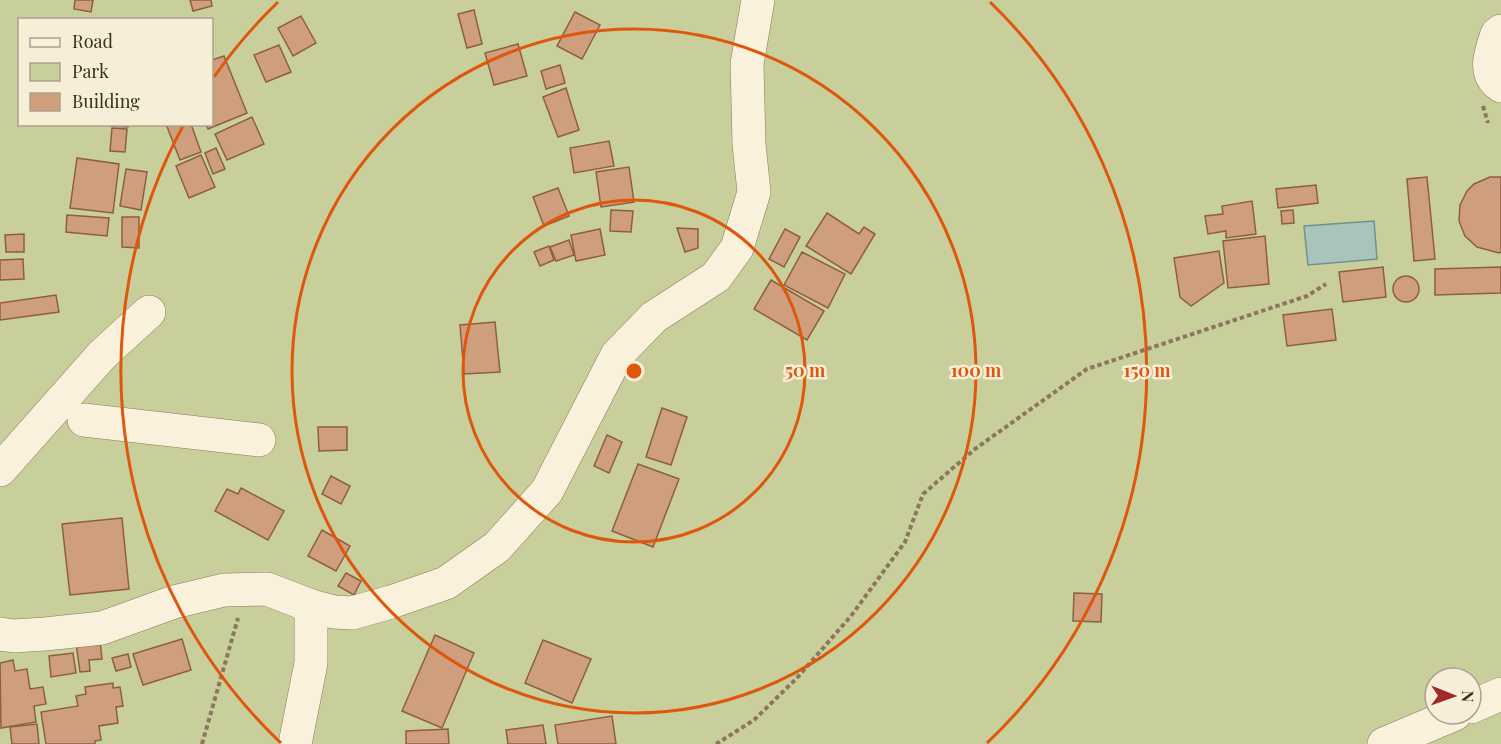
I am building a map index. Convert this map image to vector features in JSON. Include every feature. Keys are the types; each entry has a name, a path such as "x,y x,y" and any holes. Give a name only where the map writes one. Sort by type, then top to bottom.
{"street":[{"path":"0,634 14,636 102,628 174,602 224,590 246,588 267,589 310,606 334,612 352,613 446,584 497,547 546,491 617,355 654,317 716,277 737,248 754,192 749,144 747,64 758,0"},
{"path":"1501,31 1497,34 1488,65 1494,81 1501,86"},
{"path":"0,470 102,355 149,312"},
{"path":"84,420 259,440"},
{"path":"295,744 311,663 310,606"},
{"path":"1483,702 1501,694"},
{"path":"1384,744 1427,726"}],"path":[{"path":"716,744 754,720 796,679 844,625 905,542 923,494 975,448 1088,369 1307,296 1326,284"},
{"path":"202,744 246,588"}],"green space":[{"path":"0,0 1501,0 1501,744 0,744"}],"water":[{"path":"1374,221 1377,259 1308,265 1304,226"}],"building":[{"path":"75,0 93,0 91,12 74,9"},
{"path":"190,0 211,0 212,6 193,11"},
{"path":"474,10 482,44 467,48 458,14"},
{"path":"575,12 600,25 582,59 557,46"},
{"path":"301,16 316,43 293,56 278,28"},
{"path":"518,44 527,76 494,85 485,53"},
{"path":"279,45 291,72 266,82 254,55"},
{"path":"224,56 247,113 208,129 207,126 213,126 213,60"},
{"path":"560,65 565,83 546,89 541,71"},
{"path":"566,88 579,130 558,137 543,97"},
{"path":"252,117 264,144 227,160 215,134"},
{"path":"167,126 192,126 201,152 180,160"},
{"path":"112,128 127,129 125,152 110,151"},
{"path":"609,141 614,166 574,173 570,148"},
{"path":"216,148 225,169 213,174 205,153"},
{"path":"201,155 215,187 189,198 176,166"},
{"path":"77,158 119,164 113,213 70,208"},
{"path":"629,167 634,202 601,207 596,172"},
{"path":"126,169 147,172 141,210 120,206"},
{"path":"1427,177 1435,259 1414,261 1407,179"},
{"path":"1490,177 1501,177 1501,252 1499,253 1477,247 1465,236 1459,221 1460,205 1467,191 1474,184"},
{"path":"1316,185 1318,203 1278,208 1276,189"},
{"path":"558,188 569,216 544,226 533,197"},
{"path":"1252,201 1256,234 1226,238 1226,231 1208,234 1205,216 1223,214 1222,206"},
{"path":"611,210 633,211 631,232 610,231"},
{"path":"1293,210 1294,223 1282,224 1281,211"},
{"path":"827,213 859,234 864,227 875,234 851,274 806,246"},
{"path":"67,215 109,218 107,236 66,232"},
{"path":"122,217 139,217 139,248 122,247"},
{"path":"677,228 698,229 698,248 685,252"},
{"path":"600,229 605,255 576,261 571,235"},
{"path":"785,229 800,237 784,267 769,259"},
{"path":"24,234 24,252 6,252 5,235"},
{"path":"1265,236 1269,284 1228,288 1223,241"},
{"path":"569,240 574,255 556,261 550,247"},
{"path":"549,246 554,260 540,266 534,252"},
{"path":"1219,251 1224,283 1191,306 1180,297 1174,258"},
{"path":"802,252 845,274 828,308 784,285"},
{"path":"23,259 24,279 0,280 0,260"},
{"path":"1383,267 1386,297 1343,302 1339,272"},
{"path":"1501,267 1501,293 1435,295 1435,269"},
{"path":"1406,276 1415,280 1419,289 1415,298 1406,302 1397,298 1393,289 1397,280"},
{"path":"771,280 824,311 807,340 754,309"},
{"path":"56,295 59,312 0,320 0,303"},
{"path":"1332,309 1336,340 1287,346 1283,315"},
{"path":"495,322 500,372 464,374 460,325"},
{"path":"662,408 687,417 671,465 646,457"},
{"path":"318,427 347,427 347,450 319,451"},
{"path":"607,435 622,442 609,473 594,466"},
{"path":"638,464 679,479 653,547 612,531"},
{"path":"331,476 350,486 341,504 322,494"},
{"path":"241,488 284,511 268,540 215,511 227,489 238,494"},
{"path":"122,518 129,589 70,595 62,524"},
{"path":"322,530 350,546 336,571 308,556"},
{"path":"346,573 361,581 354,595 338,586"},
{"path":"1074,593 1102,594 1101,622 1073,621"},
{"path":"435,635 474,653 442,728 402,711"},
{"path":"182,639 191,670 143,685 133,654"},
{"path":"543,640 591,659 572,703 525,683"},
{"path":"100,641 102,659 89,660 90,671 80,672 76,643"},
{"path":"73,653 76,673 51,677 49,656"},
{"path":"128,654 131,667 116,671 112,658"},
{"path":"13,660 15,671 27,669 30,689 43,687 46,704 34,706 36,722 1,728 0,663"},
{"path":"113,683 113,688 120,687 123,706 116,707 118,723 99,726 101,740 95,741 95,744 46,744 41,712 78,706 76,696 86,694 85,687"},
{"path":"612,716 616,744 558,744 555,725"},
{"path":"37,724 39,744 12,744 10,727"},
{"path":"543,725 546,744 508,744 506,730"},
{"path":"448,729 449,744 406,744 406,731"}]}
